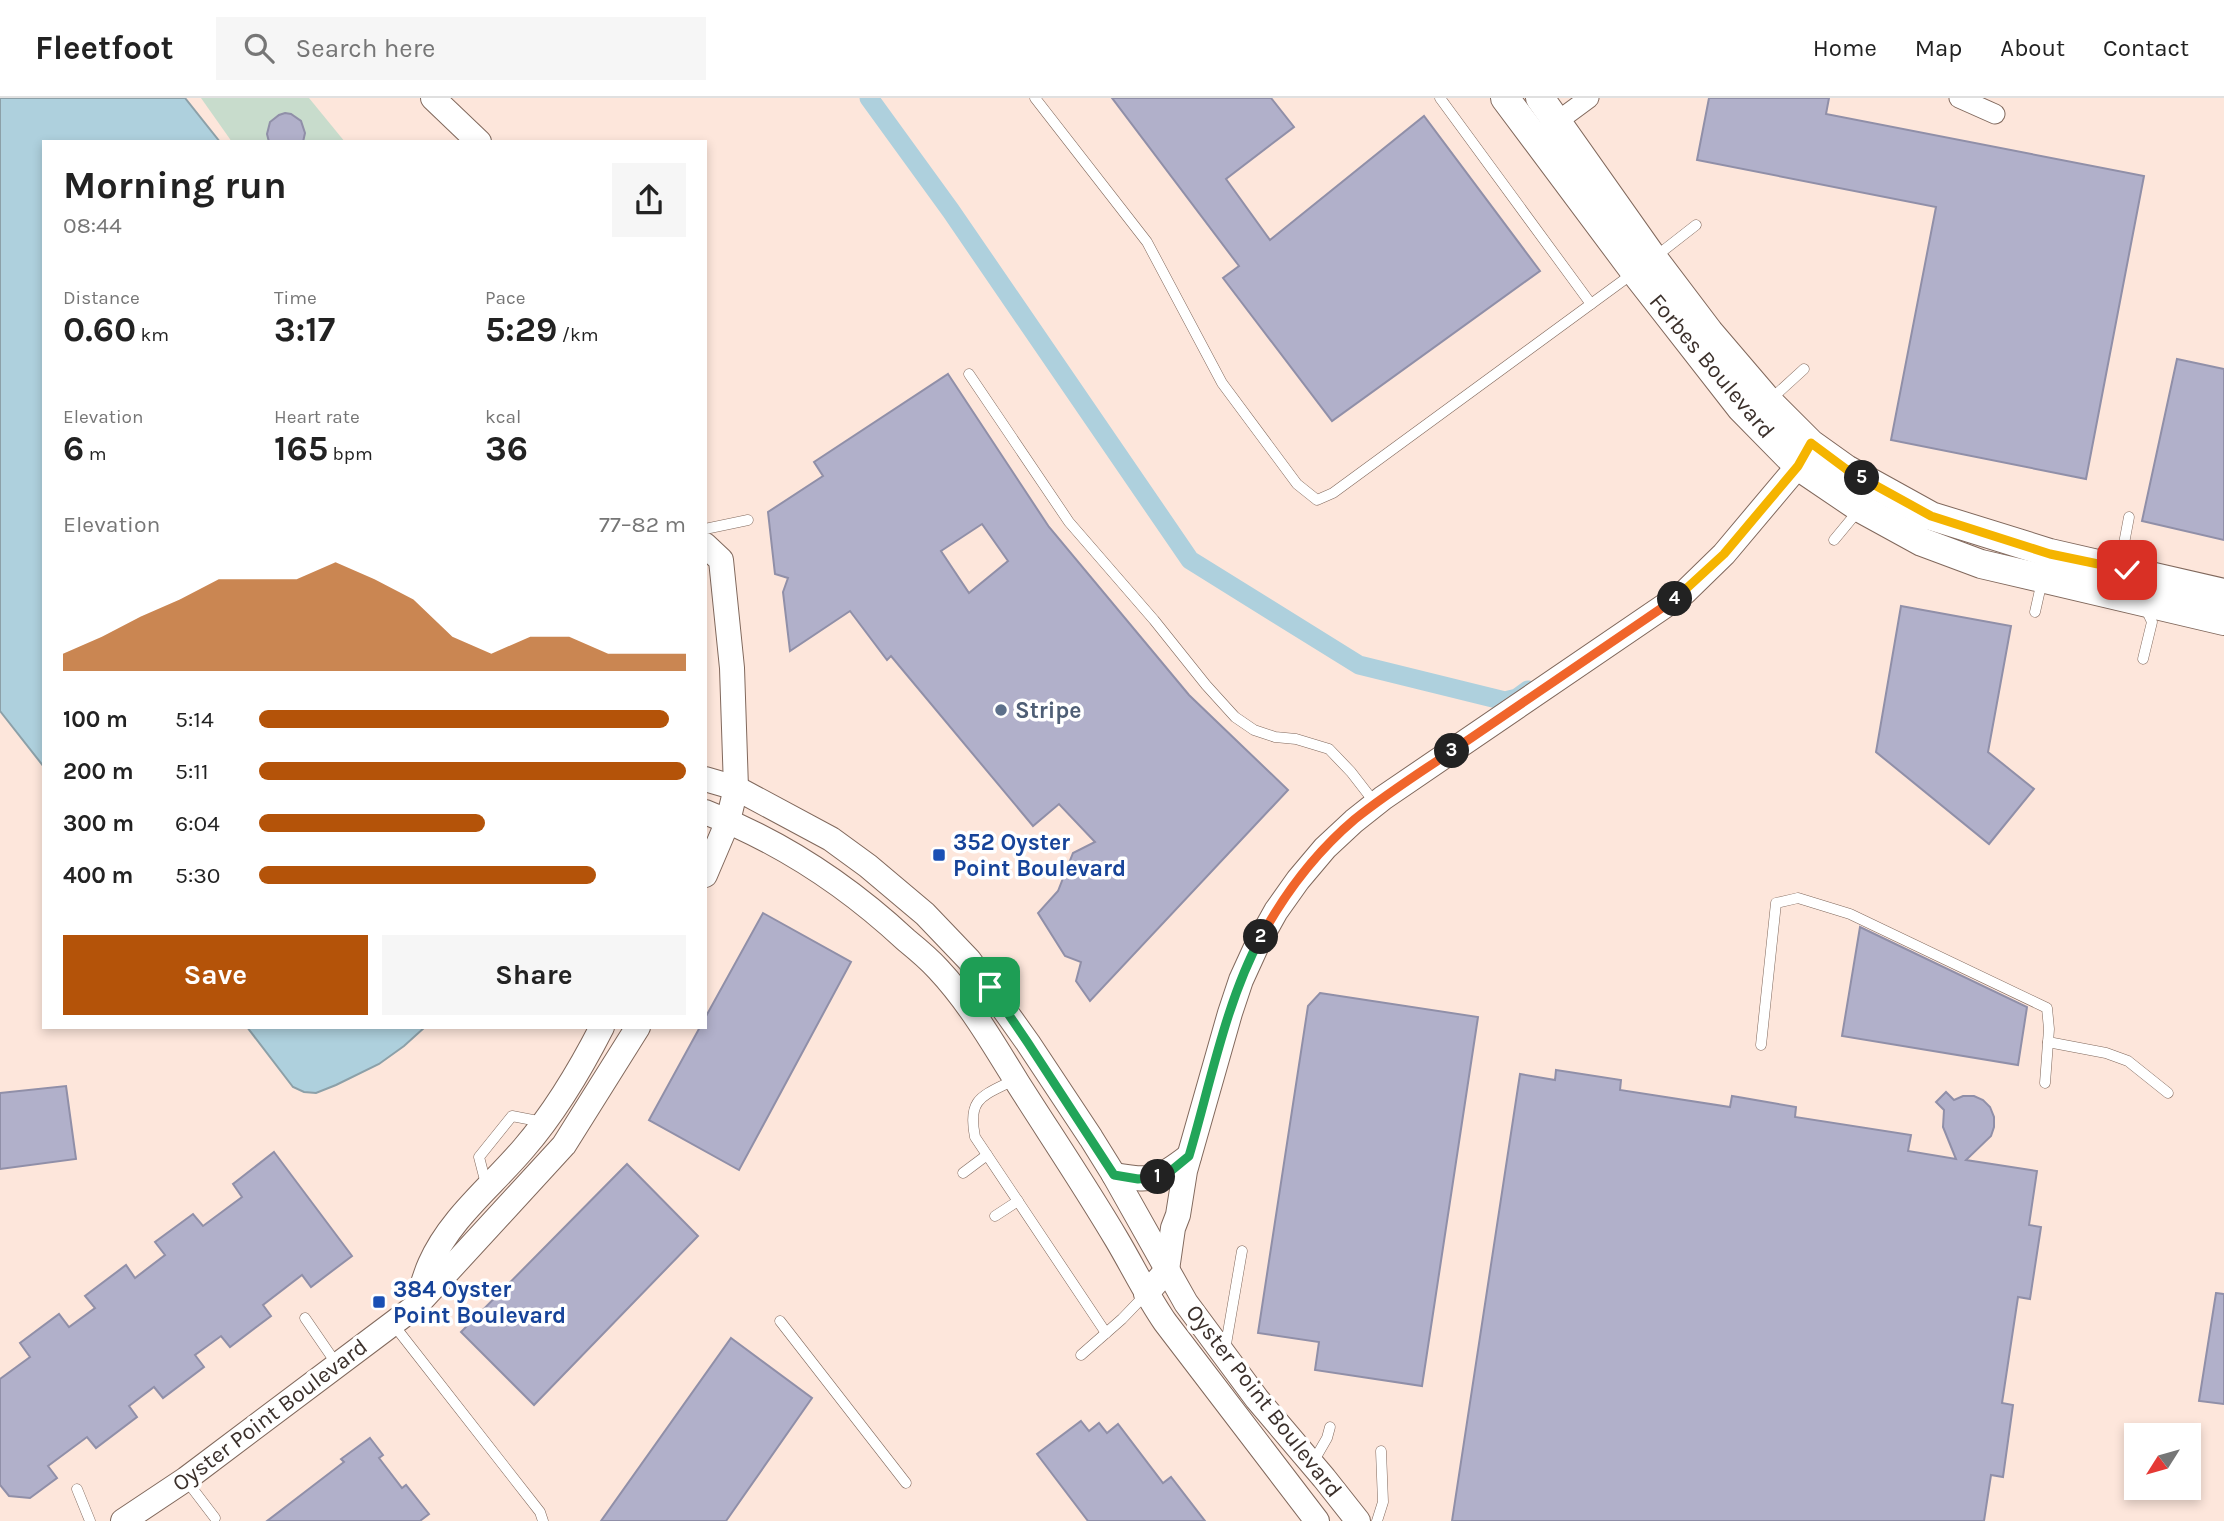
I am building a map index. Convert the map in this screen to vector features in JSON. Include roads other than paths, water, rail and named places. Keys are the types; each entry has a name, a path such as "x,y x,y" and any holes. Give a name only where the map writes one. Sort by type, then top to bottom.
{"main road":[{"name":"Forbes Boulevard","path":"1505,98 1546,129 1644,265 1700,337 1741,408 1805,455 1860,508 1981,564 2046,566 2134,586 2224,593"},
{"name":"Forbes Boulevard","path":"1540,98 1546,129"},
{"name":"Forbes Boulevard","path":"1700,337 1768,401 1805,455 1846,469 1924,536"},
{"name":"Forbes Boulevard","path":"2134,586 2224,621"}],"street":[{"path":"433,98 477,140"},
{"path":"1546,129 1589,98"},
{"path":"1959,98 1995,114"},
{"path":"1146,1294 1167,1270 1189,1156 1241,980 1276,911 1298,880 1325,848 1375,804 1685,592 1724,554 1805,455"},
{"path":"707,547 721,560 732,668 736,788 728,821 707,870"},
{"name":"Oyster Point Boulevard","path":"707,780 736,788 831,839 925,914 969,960 1028,1043 1114,1175 1186,1303 1257,1399 1357,1521"},
{"name":"Oyster Point Boulevard","path":"707,813 804,861 847,890 938,969 982,1026 1165,1322 1317,1521"},
{"path":"416,1306 431,1262 445,1238 487,1187 525,1148 573,1082 601,1029"},
{"name":"Oyster Point Boulevard","path":"123,1521 186,1479 416,1306 564,1145 637,1029"},
{"path":"566,1091 589,1107"},
{"path":"1114,1175 1153,1179 1172,1170 1189,1156"}],"lane":[{"path":"1035,98 1147,242 1223,383 1297,484 1317,500 1333,493 1696,225"},
{"path":"1440,98 1591,304"},
{"path":"1768,401 1804,369"},
{"path":"969,374 1069,522 1235,717 1254,730 1329,749 1351,772 1375,804"},
{"path":"1834,540 1860,508"},
{"path":"2129,517 2122,554 2152,622 2143,659"},
{"path":"707,528 748,520"},
{"path":"2035,612 2046,566"},
{"path":"1761,1045 1776,903 1798,898 1850,914 2047,1008 2049,1029 2045,1083"},
{"path":"2048,1042 2106,1053 2128,1061 2168,1093"},
{"path":"1016,1079 975,1104 971,1117 975,1138 1106,1333"},
{"path":"962,1173 987,1155"},
{"path":"995,1216 1018,1201"},
{"path":"1225,1354 1242,1251"},
{"path":"1081,1355 1146,1294"},
{"path":"305,1318 338,1366"},
{"path":"780,1321 906,1483"},
{"path":"393,1323 540,1512 543,1521"},
{"path":"1312,1464 1328,1438 1330,1427"},
{"path":"1377,1521 1383,1502 1381,1451"},
{"path":"186,1479 215,1518"},
{"path":"77,1489 90,1521"}],"water":[{"path":"0,98 185,98 218,140 42,140 42,764 0,711"},
{"path":"249,1029 423,1029 379,1064 336,1085 316,1093 293,1087"}],"waterway":[{"path":"869,98 951,211 1190,560 1359,665 1505,701 1517,698 1528,690"}],"place":[{"name":"Stripe","path":"1001,710"},
{"name":"352 Oyster Point Boulevard","path":"939,855"},
{"name":"384 Oyster Point Boulevard","path":"379,1302"}]}
